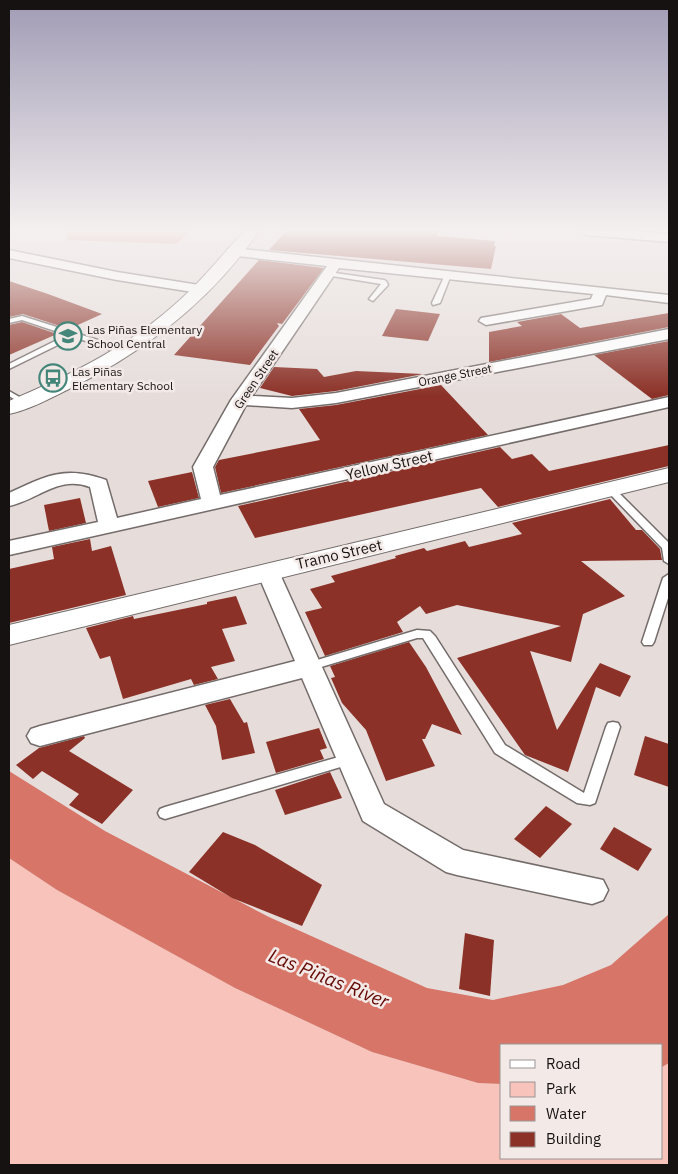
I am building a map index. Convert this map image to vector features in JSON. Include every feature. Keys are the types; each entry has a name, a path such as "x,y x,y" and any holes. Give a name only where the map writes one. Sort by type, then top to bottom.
{"street":[{"path":"179,286 199,289"},
{"path":"14,401 126,352 179,311 202,286"},
{"name":"Green Street","path":"212,504 203,467 240,400 320,286"},
{"path":"562,286 669,299"},
{"path":"486,321 597,302 602,291"},
{"name":"Orange Street","path":"240,400 292,403 336,398 669,334"},
{"name":"Yellow Street","path":"9,548 669,402"},
{"name":"Tramo Street","path":"9,635 669,475"},
{"path":"9,500 64,476 85,477 99,484 109,527"},
{"path":"268,572 373,812 457,862 592,890"},
{"path":"40,736 308,667"}],"lane":[{"path":"373,299 384,286"},
{"path":"436,303 443,286"},
{"path":"9,321 22,318 126,352"},
{"path":"9,367 73,334"},
{"path":"610,489 667,546 669,561"},
{"path":"648,642 669,578"},
{"path":"308,667 418,634 426,634 500,749 582,799 590,799 613,727"},
{"path":"164,813 349,759"}],"green space":[{"path":"9,858 57,890 235,988 372,1052 478,1083 500,1084 500,1159 663,1159 663,1066 669,1063 669,1165 9,1165"}],"water":[{"name":"Las Piñas River","path":"9,771 105,831 269,917 427,988 493,1000 563,985 611,965 669,914 669,1063 663,1066 663,1044 500,1044 500,1084 478,1083 372,1052 235,988 57,890 9,858"}],"building":[{"path":"9,286 23,286 102,314 69,329 23,314 9,317"},
{"path":"236,286 311,286 282,324 277,323 279,326 250,365 174,355"},
{"path":"396,309 440,314 428,341 382,336"},
{"path":"669,313 669,327 489,362 489,332 522,326 517,322 561,314 580,328"},
{"path":"22,322 57,334 9,355 9,325"},
{"path":"669,341 669,395 652,399 594,355"},
{"path":"274,367 317,369 324,377 356,371 423,374 336,391 292,396 260,388"},
{"path":"441,385 488,435 221,493 215,467 219,460 320,440 299,409 336,405"},
{"path":"669,445 669,466 498,507 481,488 255,538 238,506 500,447 512,459 532,454 549,471"},
{"path":"192,472 199,498 158,507 148,481"},
{"path":"80,498 86,523 49,531 44,505"},
{"path":"610,499 636,530 642,530 660,549 662,560 581,561 625,596 583,614 571,662 530,651 557,730 600,663 631,676 620,697 596,687 568,772 525,755 457,658 561,626 457,605 426,614 420,606 397,622 403,632 325,656 305,612 322,608 310,589 335,582 331,576 396,558 395,556 424,548 427,551 465,541 469,547 522,534 512,523"},
{"path":"90,539 92,551 111,546 126,595 9,623 9,569 54,559 52,547"},
{"path":"236,596 247,624 222,629 235,661 211,667 218,679 194,685 191,679 123,699 110,656 100,659 86,628 133,616 134,619"},
{"path":"409,642 426,667 462,735 432,724 425,739 422,739 435,766 386,781 366,730 342,703 331,678 335,677 330,666"},
{"path":"230,699 244,723 247,722 255,753 222,760 216,726 205,705"},
{"path":"319,728 327,748 320,750 324,759 276,773 266,742"},
{"path":"84,736 85,738 69,751 133,790 102,824 69,805 79,794 42,771 33,779 16,765 39,748"},
{"path":"645,736 669,744 669,787 634,775"},
{"path":"330,772 342,798 285,815 275,790"},
{"path":"546,806 572,824 540,858 514,839"},
{"path":"614,827 652,849 638,871 600,849"},
{"path":"223,832 255,845 322,885 302,926 232,898 189,872"},
{"path":"465,933 494,940 490,996 459,989"}],"place":[{"name":"Las Piñas Elementary School Central","path":"68,336"},
{"name":"Las Piñas Elementary School","path":"53,378"}]}
